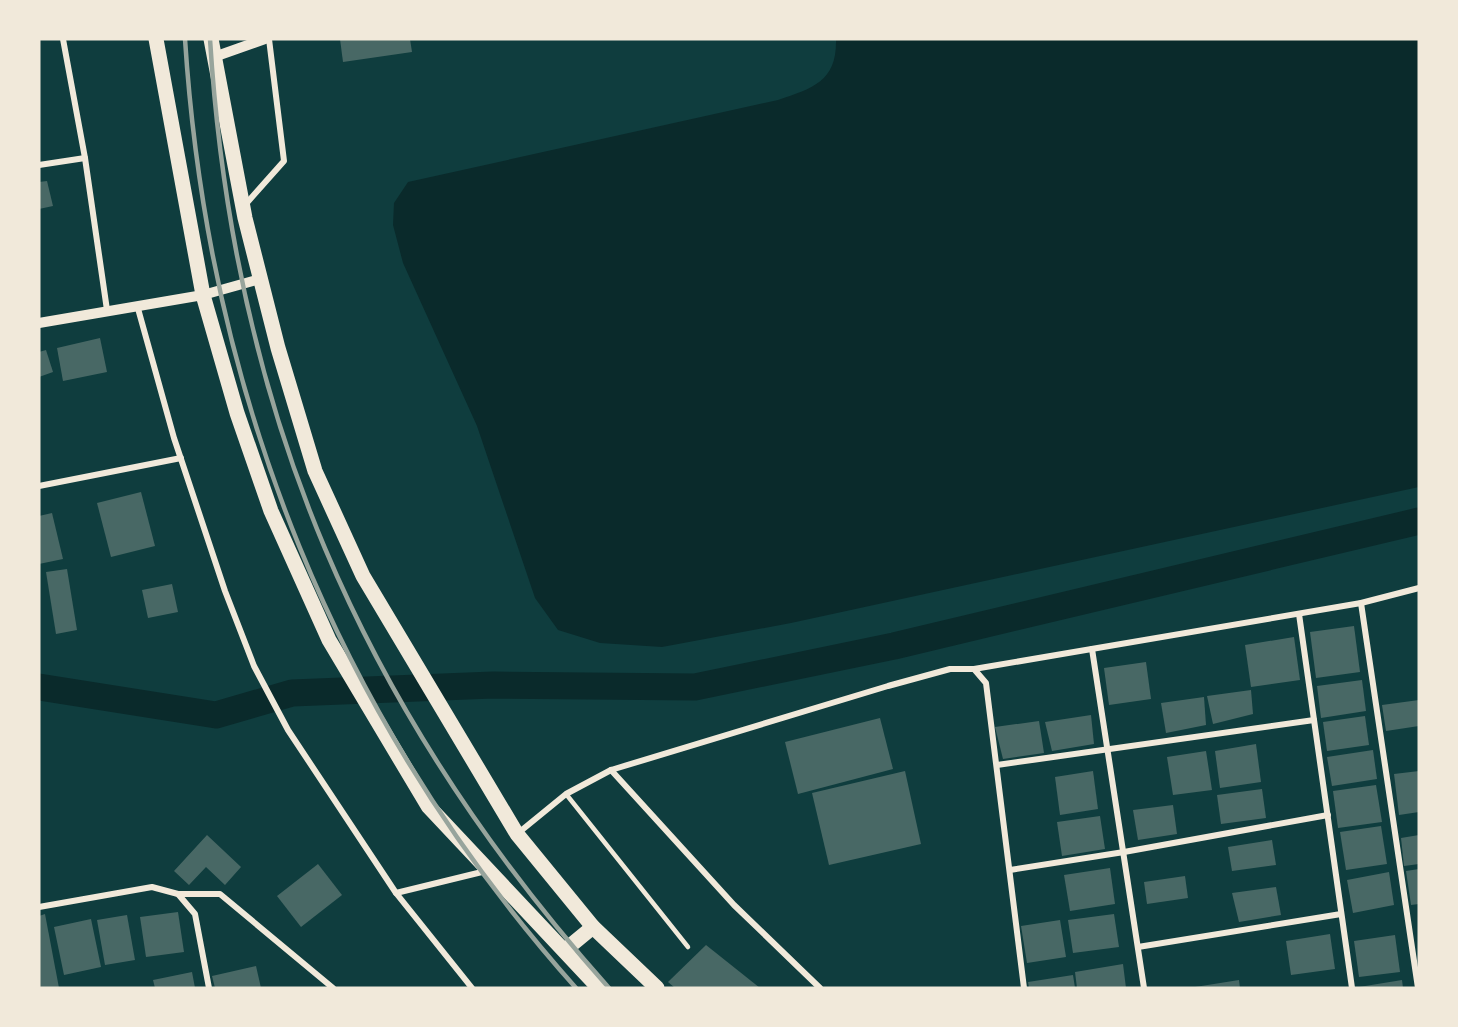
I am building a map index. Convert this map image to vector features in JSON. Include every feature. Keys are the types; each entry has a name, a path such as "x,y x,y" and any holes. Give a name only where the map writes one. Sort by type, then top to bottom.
{"main road":[{"path":"156,39 203,295 237,413 271,511 329,640 428,806 599,988"},
{"path":"211,39 243,208 260,279 315,471 363,576 456,735 518,834 593,927 657,988"},
{"path":"565,950 593,927"}],"street":[{"path":"63,39 85,158 107,310"},
{"path":"214,57 267,39 284,161 243,208"},
{"path":"39,165 85,158"},
{"path":"39,323 203,295 260,279"},
{"path":"137,305 181,458 225,591 254,666 288,730 396,893 472,988"},
{"path":"39,486 181,458"},
{"path":"518,834 566,794 611,770 950,669 974,669 1299,614 1361,603 1419,588"},
{"path":"1361,603 1418,988"},
{"path":"1299,614 1352,988"},
{"path":"1092,649 1144,988"},
{"path":"974,669 986,683 1024,988"},
{"path":"997,765 1314,720"},
{"path":"611,770 734,905 820,988"},
{"path":"1010,870 1328,815"},
{"path":"396,893 490,870"},
{"path":"39,907 152,887 178,894 220,894 333,988"},
{"path":"178,894 195,914 209,988"},
{"path":"1138,947 1341,914"}],"lane":[{"path":"566,794 688,947"}],"water":[{"path":"836,39 1419,39 1419,487 791,623 662,647 600,643 558,630 535,598 477,426 403,263 393,225 394,203 408,182 791,96 821,81 828,74 835,53"}],"building":[{"path":"340,39 410,39 412,52 343,62"},
{"path":"47,181 53,206 39,209 39,182"},
{"path":"100,338 107,372 63,381 57,348"},
{"path":"46,350 53,372 39,377 39,352"},
{"path":"141,492 155,546 111,557 97,503"},
{"path":"52,513 63,559 39,564 39,516"},
{"path":"67,569 77,630 56,634 46,572"},
{"path":"172,584 178,612 148,618 142,590"},
{"path":"1354,626 1360,672 1316,678 1310,632"},
{"path":"1294,637 1300,680 1251,687 1245,645"},
{"path":"1146,662 1151,699 1109,705 1104,668"},
{"path":"1362,680 1366,711 1321,718 1317,686"},
{"path":"1251,690 1253,714 1213,724 1207,696"},
{"path":"1204,697 1206,725 1166,733 1161,703"},
{"path":"1419,700 1419,726 1386,731 1382,705"},
{"path":"1091,715 1094,744 1052,751 1045,722"},
{"path":"1365,716 1369,745 1327,751 1323,722"},
{"path":"880,718 893,769 798,794 785,742"},
{"path":"1039,721 1044,753 1003,759 995,727"},
{"path":"1256,744 1261,782 1220,788 1215,751"},
{"path":"1373,750 1377,779 1332,786 1327,757"},
{"path":"1206,751 1212,790 1173,795 1167,757"},
{"path":"905,771 921,844 829,865 812,793"},
{"path":"1093,771 1098,809 1060,815 1055,777"},
{"path":"1419,771 1419,812 1399,815 1394,774"},
{"path":"1376,785 1382,822 1338,828 1333,791"},
{"path":"1262,789 1266,818 1221,824 1217,795"},
{"path":"1173,805 1177,834 1138,840 1133,810"},
{"path":"1100,816 1105,849 1062,856 1057,822"},
{"path":"1381,826 1387,864 1346,870 1340,832"},
{"path":"207,835 241,867 225,885 206,867 189,885 174,871"},
{"path":"1419,835 1419,864 1404,866 1401,838"},
{"path":"1272,840 1276,865 1232,871 1228,847"},
{"path":"318,864 342,895 301,927 277,896"},
{"path":"1110,868 1115,904 1070,911 1064,875"},
{"path":"1419,869 1419,904 1411,905 1406,871"},
{"path":"1389,872 1394,905 1353,913 1347,880"},
{"path":"1185,876 1188,898 1147,904 1144,882"},
{"path":"1276,887 1281,915 1239,922 1232,893"},
{"path":"178,912 184,952 146,957 140,917"},
{"path":"45,914 59,988 39,988 39,916"},
{"path":"1114,914 1119,947 1073,953 1068,920"},
{"path":"127,915 135,960 105,965 97,920"},
{"path":"91,919 101,967 64,975 54,927"},
{"path":"1060,920 1066,957 1027,963 1021,926"},
{"path":"1330,934 1335,969 1291,975 1286,941"},
{"path":"1395,935 1400,972 1359,977 1354,941"},
{"path":"706,945 760,988 675,988 668,982"},
{"path":"1123,964 1126,988 1077,988 1075,972"},
{"path":"256,966 261,988 215,988 212,976"},
{"path":"192,972 195,988 155,988 153,980"},
{"path":"1073,975 1075,988 1029,988 1028,982"},
{"path":"1239,980 1240,988 1195,988 1195,987"},
{"path":"1402,980 1403,988 1359,988 1359,987"}],"waterway":[{"path":"39,687 216,715 292,693 493,685 695,687 894,646 1419,521"}],"railway":[{"path":"185,39 199,171 222,300 256,425 300,547 353,664 417,777 492,885 576,988"},
{"path":"210,39 224,175 247,305 281,429 325,549 380,664 445,775 522,883 609,988"}]}
